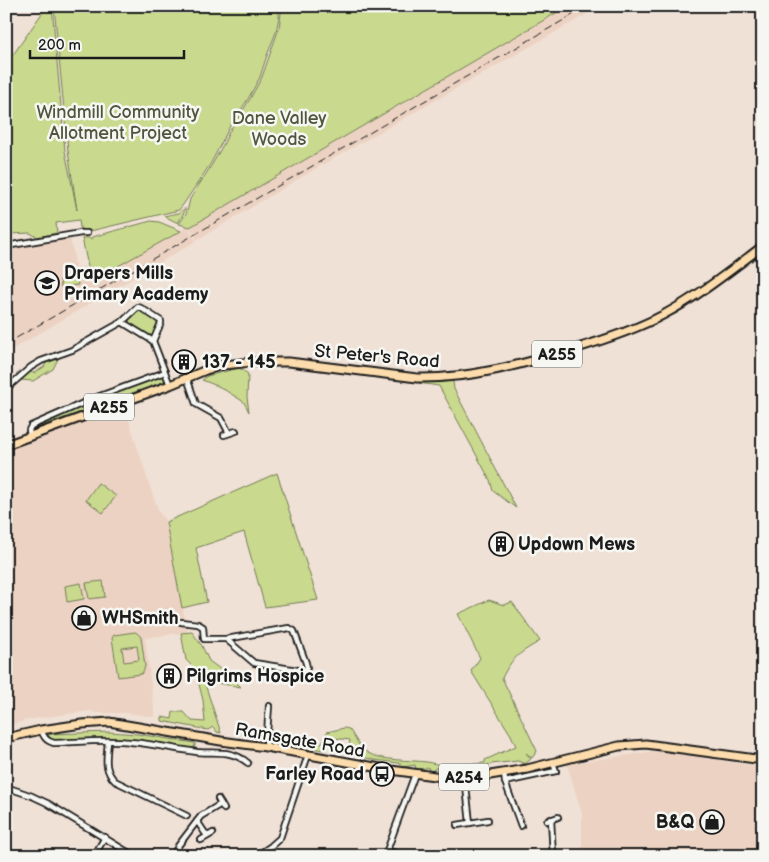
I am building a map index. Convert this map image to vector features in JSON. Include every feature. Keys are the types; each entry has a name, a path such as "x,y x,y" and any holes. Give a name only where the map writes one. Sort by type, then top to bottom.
{"main road":[{"name":"St Peter's Road","path":"6,444 224,365 264,361 313,364 417,378 438,379 489,371 557,354 601,340 662,316 700,293 763,246"},
{"name":"Ramsgate Road","path":"6,738 42,730 109,722 266,747 415,774 443,777 504,773 633,744 646,744 763,760"}],"street":[{"path":"6,246 87,233"},
{"path":"6,389 31,367 72,350 122,322 138,307 161,321 154,341"},
{"path":"122,322 154,341 170,385"},
{"path":"30,436 28,430 31,426 97,397 165,372"},
{"path":"187,378 196,404 221,418 226,434 236,431"},
{"path":"181,622 198,624 203,628 204,639 226,638 290,628 294,631 306,663 306,668 304,671 254,663 226,638"},
{"path":"266,747 269,706"},
{"path":"42,730 45,739 54,743 131,742 196,749 203,752 218,751 244,758 248,763"},
{"path":"108,741 107,768 108,773 115,781 188,816"},
{"path":"256,856 272,846 280,838 308,755"},
{"name":"Ramsgate Road","path":"506,782 556,771 554,763"},
{"path":"504,773 522,826"},
{"path":"401,856 386,853 415,774"},
{"path":"465,777 470,823"},
{"path":"6,787 47,803 134,856"},
{"path":"218,799 224,810"},
{"path":"173,856 178,846 201,816 221,804"},
{"path":"553,856 549,820 558,817"},
{"path":"457,825 488,820"},
{"path":"197,821 207,836"},
{"path":"201,840 213,833"},
{"path":"91,856 97,851 105,838"},
{"path":"6,853 87,856"}],"shaded area":[{"path":"568,6 601,6 315,169 197,240 190,227"},
{"path":"187,227 196,241 6,353 6,249 70,236 76,268 88,267 91,280"},
{"path":"124,405 151,490 159,512 166,522 188,632 145,638 155,717 90,711 32,719 6,726 6,448"},
{"path":"656,751 763,767 763,856 582,856 582,814 567,764"}],"green space":[{"name":"Windmill Community Allotment Project","path":"47,6 52,6 65,151 77,210 68,151 54,6 279,6 276,32 260,77 230,126 211,163 179,210 86,232 80,228 79,220 56,223 57,233 37,237 30,233 10,234 9,226 6,226 6,65"},
{"name":"Dane Valley Woods","path":"281,6 568,6 190,227 179,224 187,212 190,199 213,163 262,77 279,28"},
{"path":"186,209 178,223 164,216 179,213"},
{"path":"151,221 159,222 181,231 91,281 82,238 91,239 92,237"},
{"path":"77,279 78,285 61,287 60,280"},
{"path":"138,311 143,311 158,321 153,335 150,336 129,324 129,320"},
{"path":"58,359 53,369 33,381 21,380 30,372 34,373 44,367 46,363"},
{"path":"239,368 248,374 247,397 249,412 244,402 220,387 202,380 207,376"},
{"path":"162,375 165,376 165,381 31,430 34,426"},
{"path":"419,379 450,379 453,382 454,389 516,508 493,491 490,480 439,386 418,383"},
{"path":"277,473 318,600 265,607 244,532 196,548 207,602 182,608 166,522"},
{"path":"98,483 116,496 103,513 86,500"},
{"path":"103,581 105,597 89,599 86,583"},
{"path":"81,583 84,599 67,602 65,586"},
{"path":"489,600 504,605 512,602 540,641 517,656 509,665 502,678 537,751 532,758 526,753 531,759 525,764 518,761 491,764 477,768 451,769 447,772 435,768 429,772 428,767 416,769 415,765 403,767 399,763 374,760 348,753 350,740 327,737 325,750 286,745 275,741 322,743 327,732 344,728 349,729 362,748 374,756 454,766 485,763 485,760 516,746 471,671 480,658 458,614"},
{"path":"135,632 141,637 145,666 141,674 118,677 112,638 114,635","holes":["137,646 139,660 124,662 122,648"]},
{"path":"192,632 202,646 209,661 241,687 204,681 221,733 217,732 213,727 208,730 162,721 162,717 172,719 173,712 184,712 192,721 205,722 203,700 195,669 186,660 181,633"},
{"path":"110,732 195,743 195,746 191,749 142,742 53,742 48,740 50,734"}],"railway":[{"path":"6,344 588,6"}],"place":[{"name":"Drapers Mills Primary Academy","path":"47,283"},
{"name":"137 - 145","path":"184,362"},
{"name":"Updown Mews","path":"501,544"},
{"name":"WHSmith","path":"84,618"},
{"name":"Pilgrims Hospice","path":"169,676"},
{"name":"Farley Road","path":"382,774"},
{"name":"B&Q","path":"712,822"}]}
